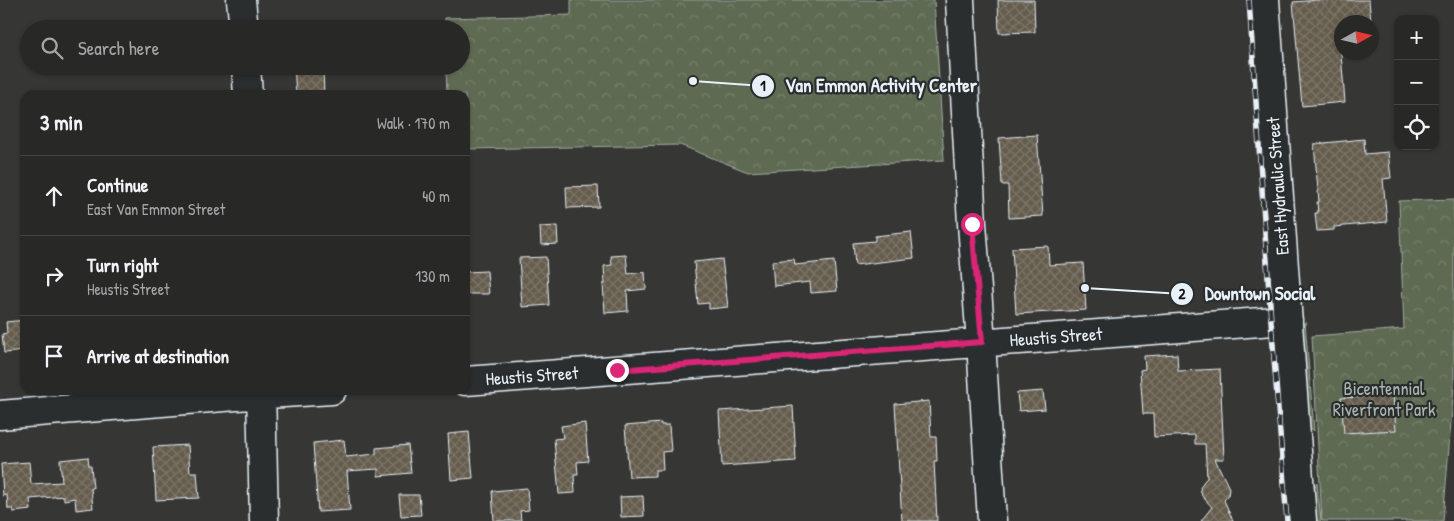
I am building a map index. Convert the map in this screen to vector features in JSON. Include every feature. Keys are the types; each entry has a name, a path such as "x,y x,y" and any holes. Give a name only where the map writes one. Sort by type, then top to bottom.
{"street":[{"path":"241,0 243,20"},
{"path":"960,0 972,224 982,342 992,521"},
{"name":"East Hydraulic Street","path":"1265,0 1302,521"},
{"path":"247,75 248,90"},
{"name":"Heustis Street","path":"470,381 1288,320"},
{"path":"0,415 227,395"},
{"path":"261,395 264,521"}],"green space":[{"path":"571,0 934,0 944,160 748,172 680,145 470,149 470,90 447,90 446,75 470,75 470,20 445,20 445,18 571,15"},
{"name":"Bicentennial Riverfront Park","path":"1454,199 1454,385 1443,521 1322,521 1312,336 1404,329 1399,201"},
{"path":"1305,322 1314,431 1309,426 1302,328"},
{"path":"1317,482 1321,521 1315,521 1313,506 1313,496"}],"building":[{"path":"998,0 1034,0 1035,32 999,33"},
{"path":"1369,0 1370,15 1334,15 1334,60 1342,60 1345,102 1302,106 1293,2"},
{"path":"295,75 323,75 324,90 296,90"},
{"path":"1037,135 1043,216 1009,218 1008,185 1002,185 999,138"},
{"path":"1364,139 1365,154 1388,152 1391,178 1383,179 1387,222 1334,227 1334,230 1317,231 1315,213 1318,213 1317,202 1319,202 1314,144"},
{"path":"598,186 599,207 567,208 566,187"},
{"path":"557,226 558,244 541,245 540,227"},
{"path":"911,232 914,258 855,265 853,243 875,241 875,236"},
{"path":"1048,246 1049,265 1083,263 1086,310 1016,314 1012,248"},
{"path":"626,255 628,274 645,272 646,289 627,291 628,311 605,313 604,266 612,265 611,256"},
{"path":"546,257 549,305 522,307 519,258"},
{"path":"722,259 728,307 709,309 709,303 698,304 694,262"},
{"path":"794,259 795,265 834,261 837,291 811,293 810,282 774,286 772,261"},
{"path":"487,271 489,294 470,294 470,272"},
{"path":"20,321 20,351 4,353 2,334 7,333 6,322"},
{"path":"1177,354 1178,371 1220,369 1224,459 1215,459 1229,488 1228,496 1224,500 1233,521 1201,521 1212,507 1202,496 1200,488 1207,478 1205,444 1195,444 1195,435 1154,437 1153,414 1143,414 1140,370 1145,369 1144,356"},
{"path":"1043,391 1045,409 1019,411 1017,393"},
{"path":"1393,395 1396,430 1344,433 1341,398"},
{"path":"929,401 931,437 936,437 937,461 934,461 937,521 902,521 895,404"},
{"path":"793,406 796,461 722,466 719,411"},
{"path":"585,423 588,461 577,462 578,475 574,475 575,493 559,494 554,439 563,438 561,426"},
{"path":"661,423 661,425 669,425 671,451 662,452 663,470 655,470 655,476 629,477 625,426"},
{"path":"469,432 473,478 451,480 448,434"},
{"path":"344,440 346,457 376,454 376,448 408,445 411,473 378,476 378,469 347,471 350,510 318,512 313,443"},
{"path":"188,445 190,472 197,472 199,498 156,500 153,447"},
{"path":"88,457 89,466 91,466 93,508 76,510 75,498 64,500 64,496 30,499 31,510 13,512 13,509 8,509 7,495 3,496 1,464 29,462 31,484 62,482 60,460"},
{"path":"527,488 529,510 520,511 521,521 494,521 492,491"},
{"path":"399,495 419,495 421,515 401,516"},
{"path":"643,496 644,516 621,517 620,497"}],"railway":[{"path":"1249,0 1287,521"}],"place":[{"name":"Van Emmon Activity Center","path":"693,81"},
{"name":"Downtown Social","path":"1085,288"}],"route":[{"path":"617,370 982,342 972,224"}]}
